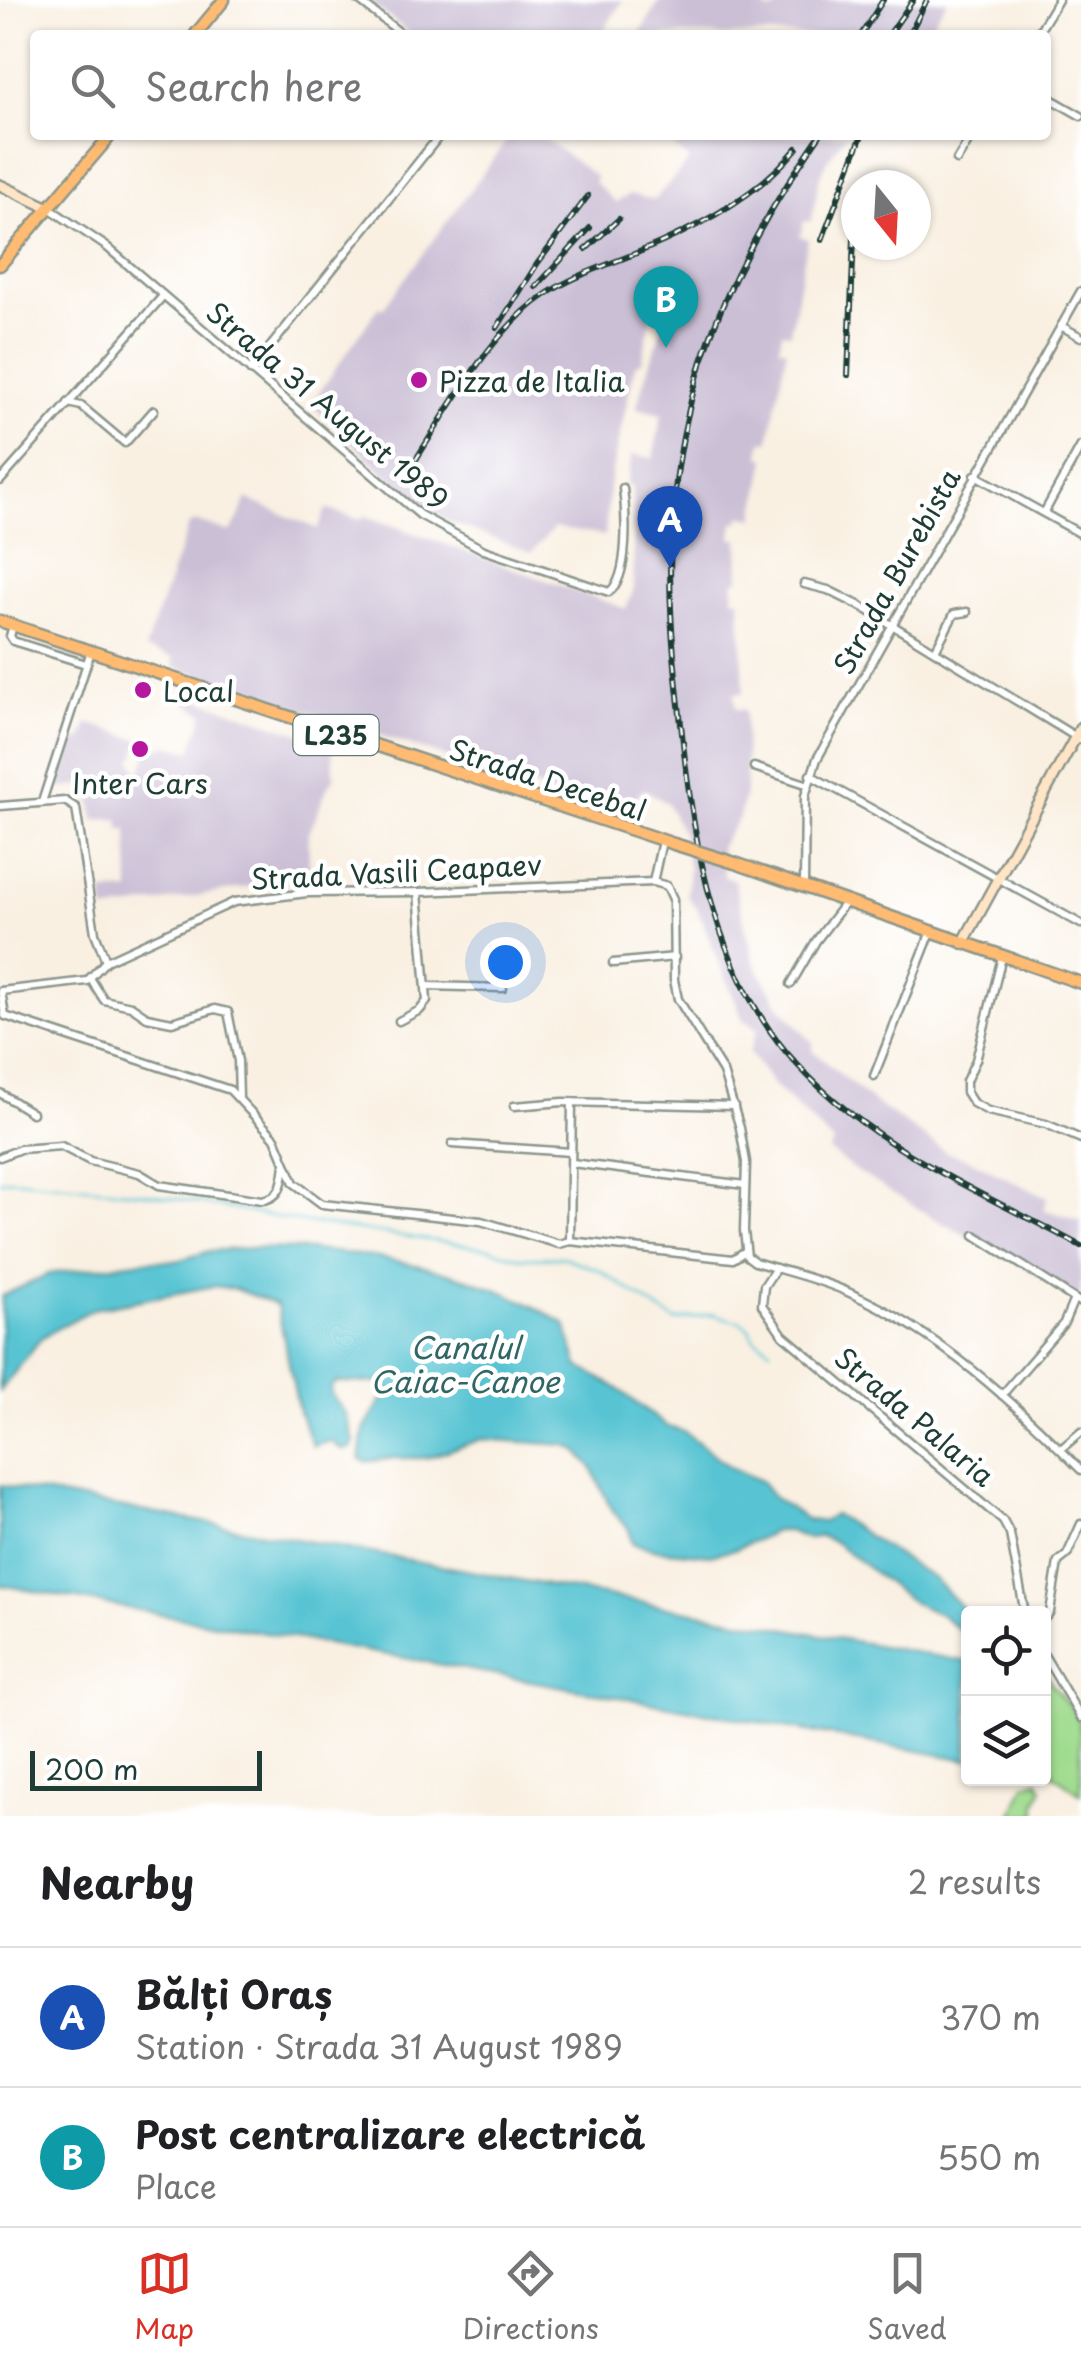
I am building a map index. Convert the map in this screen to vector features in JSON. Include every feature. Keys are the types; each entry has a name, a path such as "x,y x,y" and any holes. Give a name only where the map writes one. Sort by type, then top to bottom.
{"main road":[{"path":"199,30 224,0"},
{"path":"0,266 106,140"},
{"name":"Strada Decebal","path":"0,621 735,863 1081,982"}],"street":[{"path":"358,0 396,30"},
{"path":"1040,30 1058,0"},
{"path":"1051,99 1081,116"},
{"path":"252,371 436,140"},
{"path":"957,160 969,140"},
{"name":"Strada 31 August 1989","path":"0,185 49,208 90,234 400,499 436,525 484,550 606,592 614,589 626,525 623,488"},
{"name":"Strada Burebista","path":"804,888 806,784 810,774 1081,291"},
{"path":"1,480 163,296"},
{"path":"1061,326 1081,337"},
{"path":"67,403 81,406 125,442 154,410"},
{"path":"1044,514 1081,446"},
{"path":"975,475 1081,534"},
{"path":"804,584 836,593 1079,735 963,943"},
{"path":"935,651 954,614 967,612"},
{"path":"13,626 13,641 86,664"},
{"path":"42,802 90,652"},
{"path":"754,767 806,784"},
{"path":"810,774 1081,924"},
{"path":"0,806 65,801 78,812 95,933 106,961"},
{"path":"668,842 654,882 667,886 673,899 678,1000 723,1072 734,1106 746,1162 744,1252 751,1260 826,1283 882,1310 938,1346 1002,1395 1081,1470"},
{"name":"Strada Vasili Ceapaev","path":"90,978 106,961 234,902 307,893 654,882"},
{"path":"398,1021 424,1007 427,986 418,892"},
{"path":"791,984 816,941 846,902"},
{"path":"874,1076 931,932"},
{"path":"1002,956 966,1092 973,1103 988,1112 1046,1124 1081,1139"},
{"path":"613,963 674,957"},
{"path":"239,1099 238,1060 225,1010 208,1010 178,1022 151,1018 131,1006 104,1000 90,978 71,985 1,991 2,1018 230,1090 239,1099 260,1120 282,1150 294,1183 322,1204 480,1221 558,1244 570,1241 733,1260 744,1252"},
{"path":"427,986 503,988"},
{"path":"0,1093 32,1113"},
{"path":"514,1106 572,1102 734,1106"},
{"path":"570,1241 572,1102"},
{"path":"452,1144 572,1152"},
{"path":"0,1158 20,1150 62,1146 90,1161 139,1174 159,1184 262,1200 273,1198 280,1190 285,1163"},
{"path":"572,1163 745,1185"},
{"path":"975,1235 1078,1301 1002,1395"},
{"name":"Strada Palaria","path":"776,1268 764,1286 762,1302 770,1320 782,1336 1003,1521 1012,1544 1024,1606"},
{"path":"1060,1449 1081,1432"},
{"path":"1051,1606 1058,1562 1067,1555 1081,1524"},
{"path":"1051,1667 1081,1718"}],"shaded area":[{"path":"367,0 623,0 604,30 406,30"},
{"path":"660,0 756,0 769,11 783,0 948,0 927,30 642,30"},
{"path":"507,140 547,140 596,177 594,182 616,203 630,194 654,200 690,160 666,140 842,140 819,180 811,222 804,221 800,236 808,239 790,333 782,332 779,347 787,349 769,441 762,441 760,456 766,458 755,518 741,516 739,522 734,522 732,538 739,539 740,580 734,581 733,598 740,599 744,692 734,694 736,709 745,710 746,788 739,818 720,847 724,876 734,880 754,962 780,1006 813,1043 813,1051 868,1098 946,1152 969,1159 1047,1198 1044,1210 1081,1220 1081,1297 937,1220 853,1169 829,1151 834,1143 774,1086 749,1052 758,1029 743,1020 697,908 687,896 689,868 683,834 667,803 644,789 617,814 174,667 173,658 145,649 189,524 198,522 231,533 247,499 318,529 326,509 358,519 366,516 626,609 634,588 632,486 627,484 632,455 653,458 662,414 636,408 664,321 672,270 659,278 642,362 635,365 610,480 605,536 554,528 531,553 448,521 397,485 311,404 379,306 383,308"},
{"path":"188,696 332,744 334,778 308,836 310,881 272,883 105,912 103,892 130,891 128,830 120,830 119,819 94,820 90,785 50,789 66,736 81,741 88,723 140,740 135,758 131,758 140,774 149,750 168,745 191,751 204,714 186,703"}],"green space":[{"path":"1051,1683 1079,1721 1081,1794 1053,1774"},
{"path":"1024,1786 1042,1786 1036,1816 1012,1816"}],"water":[{"name":"Canalul Caiac-Canoe","path":"291,1249 373,1257 455,1275 531,1305 566,1325 578,1366 617,1388 666,1426 685,1432 731,1468 761,1481 774,1498 808,1520 823,1522 834,1514 934,1579 961,1607 961,1631 940,1614 913,1603 836,1543 820,1536 808,1539 788,1531 775,1531 738,1548 710,1555 632,1543 629,1529 612,1511 591,1466 566,1445 482,1439 427,1458 365,1462 360,1459 364,1430 386,1393 385,1383 337,1382 331,1387 354,1441 351,1448 343,1450 330,1441 313,1446 299,1412 277,1305 235,1289 214,1286 93,1309 42,1337 0,1391 2,1296 49,1274 144,1261 177,1261 210,1251"},
{"path":"0,1485 961,1661 961,1759 0,1585"}],"waterway":[{"path":"0,1181 144,1193 303,1222 492,1249 521,1258 563,1257 599,1270 676,1321 712,1314 741,1322 754,1338 771,1349"}],"railway":[{"path":"864,30 883,0"},
{"path":"892,30 913,0"},
{"path":"912,30 927,0"},
{"path":"817,140 768,216 725,301 696,383 677,472 670,560 673,643 697,842 721,932 738,975 787,1053 818,1086 887,1140 924,1163 1081,1246"},
{"path":"822,240 860,140"},
{"path":"407,473 487,352 526,310 569,281 703,222 745,196 797,148"},
{"path":"497,328 537,264 588,196"},
{"path":"586,249 619,219"},
{"path":"536,287 590,228"},
{"path":"848,375 853,260"}],"place":[{"name":"Post centralizare electrică","path":"666,348"},
{"name":"Pizza de Italia","path":"419,380"},
{"name":"Bălți Oraș","path":"670,568"},
{"name":"Local","path":"143,690"},
{"name":"Inter Cars","path":"140,749"}]}
